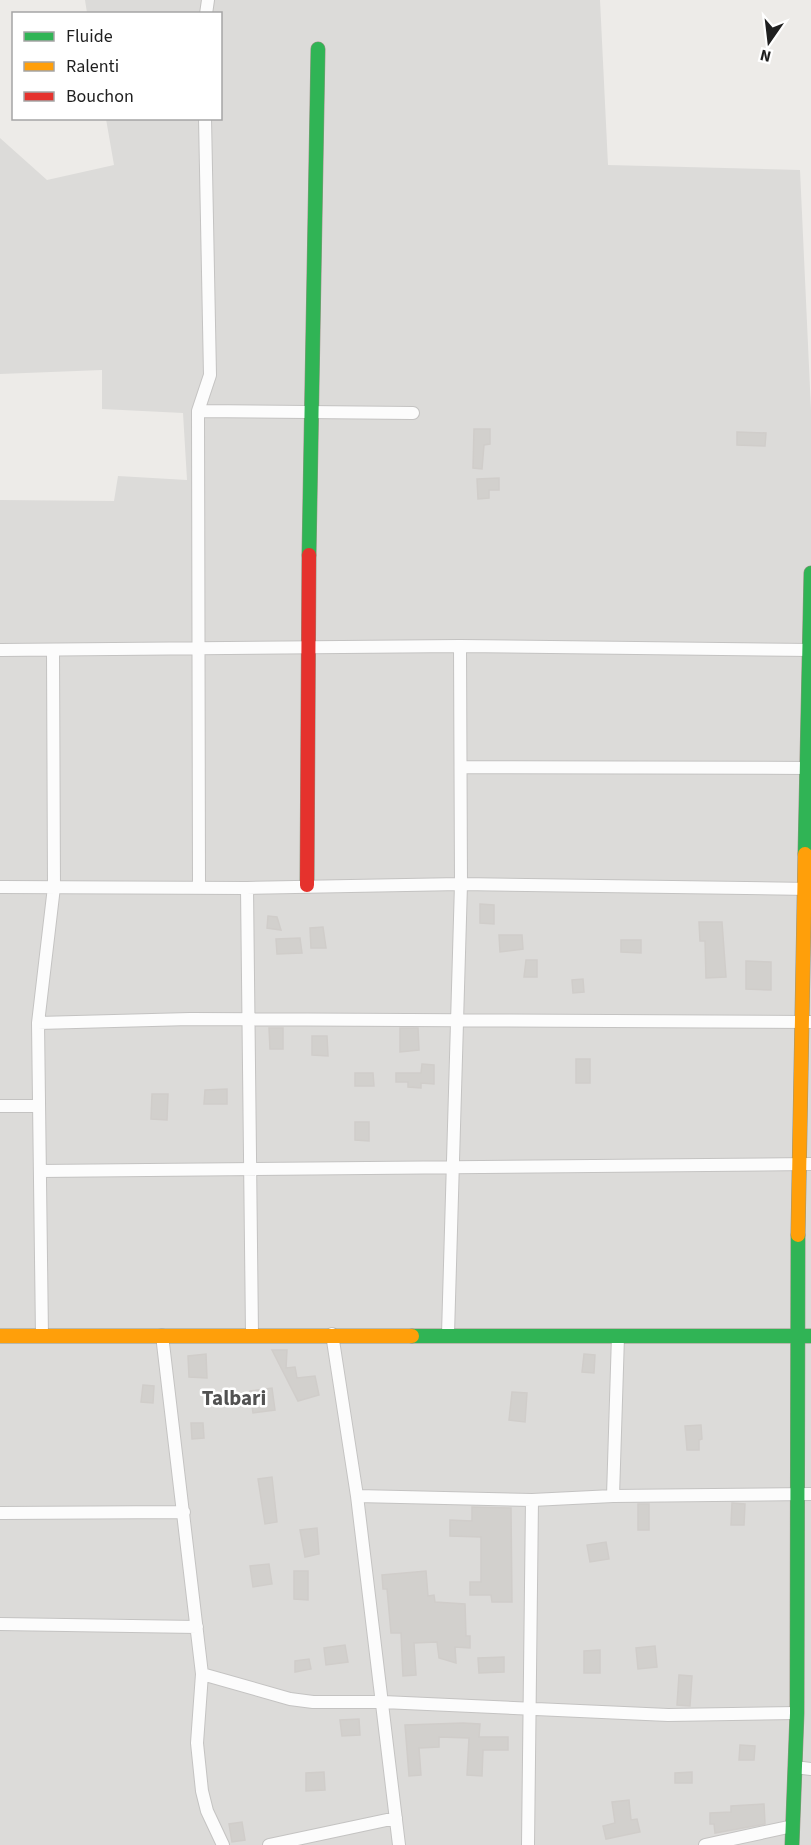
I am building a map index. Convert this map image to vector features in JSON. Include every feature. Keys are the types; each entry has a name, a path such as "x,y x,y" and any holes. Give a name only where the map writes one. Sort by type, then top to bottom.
{"street":[{"path":"307,885 307,649 318,49"},
{"path":"199,886 198,411 210,375 205,120"},
{"path":"198,411 313,414 413,413"},
{"path":"792,1845 797,1713 804,1647 797,1494 796,1336 805,1164 811,573"},
{"path":"448,1334 461,884 460,646"},
{"path":"0,650 460,646 811,650"},
{"path":"42,1336 38,1023 54,887 53,650"},
{"path":"461,767 810,768"},
{"path":"0,887 199,886 247,888 307,885 461,884 808,889"},
{"path":"247,888 252,1169 252,1334"},
{"path":"38,1023 249,1019 807,1022"},
{"path":"0,1106 39,1106"},
{"path":"40,1171 805,1164"},
{"path":"332,1334 357,1496 399,1845"},
{"path":"0,1336 448,1334 811,1336"},
{"path":"162,1335 202,1674 197,1743 200,1779 207,1811 223,1845"},
{"path":"613,1496 618,1336"},
{"path":"357,1496 532,1500 613,1496 811,1494"},
{"path":"528,1845 532,1500"},
{"path":"0,1514 184,1512"},
{"path":"0,1624 197,1626"},
{"path":"202,1674 290,1699 668,1715 797,1713"},
{"path":"795,1767 811,1769"},
{"path":"269,1845 396,1818"},
{"path":"705,1845 793,1826"}],"shaded area":[{"path":"85,0 600,0 608,165 800,170 811,410 811,1845 0,1845 0,500 114,501 118,476 187,480 183,413 102,409 102,370 0,374 0,138 47,180 114,165 106,120 222,120 222,12 87,12"}],"building":[{"path":"474,429 490,429 490,444 484,445 482,469 473,468"},
{"path":"737,432 766,433 765,446 737,445"},
{"path":"499,478 499,490 489,490 489,498 478,499 477,479"},
{"path":"480,904 494,905 494,924 480,923"},
{"path":"268,916 277,917 281,930 267,928"},
{"path":"699,922 722,922 726,977 706,978 705,941 700,941"},
{"path":"323,927 326,948 311,948 310,928"},
{"path":"499,935 522,935 523,949 500,952"},
{"path":"300,938 302,953 277,954 276,939"},
{"path":"621,940 641,940 641,953 621,952"},
{"path":"526,960 537,960 537,977 524,977"},
{"path":"746,961 771,962 771,990 746,989"},
{"path":"583,979 584,992 573,993 572,980"},
{"path":"269,1028 283,1028 283,1049 270,1049"},
{"path":"400,1028 418,1028 419,1050 400,1052"},
{"path":"312,1036 327,1036 328,1056 312,1055"},
{"path":"576,1059 590,1059 590,1083 576,1083"},
{"path":"422,1064 434,1065 434,1084 421,1083 421,1088 408,1087 408,1082 396,1082 396,1073 421,1073"},
{"path":"355,1073 373,1073 374,1086 355,1086"},
{"path":"227,1089 227,1104 204,1104 205,1090"},
{"path":"152,1094 168,1094 167,1120 151,1119"},
{"path":"355,1122 369,1122 369,1141 355,1140"},
{"path":"272,1350 287,1350 286,1368 295,1367 297,1378 315,1376 319,1395 298,1401"},
{"path":"206,1354 207,1378 189,1377 188,1356"},
{"path":"584,1354 595,1355 594,1373 582,1372"},
{"path":"143,1385 154,1386 153,1403 141,1402"},
{"path":"272,1388 275,1410 253,1413 250,1391"},
{"path":"512,1392 527,1393 525,1422 509,1420"},
{"path":"191,1423 203,1423 204,1438 192,1439"},
{"path":"701,1425 702,1439 699,1440 699,1450 687,1450 685,1426"},
{"path":"272,1477 277,1522 265,1524 258,1479"},
{"path":"732,1503 745,1504 744,1525 731,1525"},
{"path":"638,1504 649,1504 649,1530 638,1530"},
{"path":"472,1507 511,1508 512,1602 492,1602 491,1595 470,1595 470,1582 481,1582 481,1537 450,1536 450,1520 472,1521"},
{"path":"317,1528 319,1554 305,1557 300,1530"},
{"path":"606,1542 609,1559 590,1562 587,1545"},
{"path":"269,1564 272,1584 253,1587 250,1566"},
{"path":"294,1571 308,1571 308,1600 294,1599"},
{"path":"426,1571 428,1596 434,1595 435,1602 465,1604 466,1636 470,1636 470,1648 455,1647 456,1663 439,1658 437,1642 414,1643 416,1675 403,1676 401,1633 391,1633 387,1589 383,1589 382,1575"},
{"path":"345,1645 348,1662 326,1665 324,1648"},
{"path":"655,1646 657,1667 638,1669 636,1648"},
{"path":"600,1650 600,1673 584,1673 584,1651"},
{"path":"504,1657 504,1672 479,1673 478,1658"},
{"path":"309,1659 311,1669 295,1672 295,1661"},
{"path":"679,1675 692,1676 690,1706 677,1705"},
{"path":"359,1719 360,1735 342,1736 340,1720"},
{"path":"480,1724 479,1737 508,1737 508,1750 483,1750 482,1776 467,1775 469,1738 439,1737 439,1747 419,1748 421,1775 409,1776 405,1725"},
{"path":"740,1745 755,1746 754,1760 739,1760"},
{"path":"324,1772 325,1790 306,1791 306,1773"},
{"path":"692,1772 692,1783 675,1783 675,1773"},
{"path":"629,1800 631,1820 637,1819 640,1832 606,1839 603,1826 615,1823 612,1802"},
{"path":"764,1804 765,1824 715,1833 714,1824 710,1824 710,1813 731,1812 731,1806"},
{"path":"242,1822 245,1840 232,1842 229,1824"}],"traffic: fast":[{"path":"309,555 318,49"},
{"path":"805,854 811,573"},
{"path":"792,1845 797,1713 798,1235"},
{"path":"412,1336 811,1336"}],"traffic: slow":[{"path":"798,1235 805,854"},
{"path":"0,1336 412,1336"}],"traffic: jam":[{"path":"307,885 309,555"}],"district":[{"name":"Talbari","path":"234,1398"}]}
